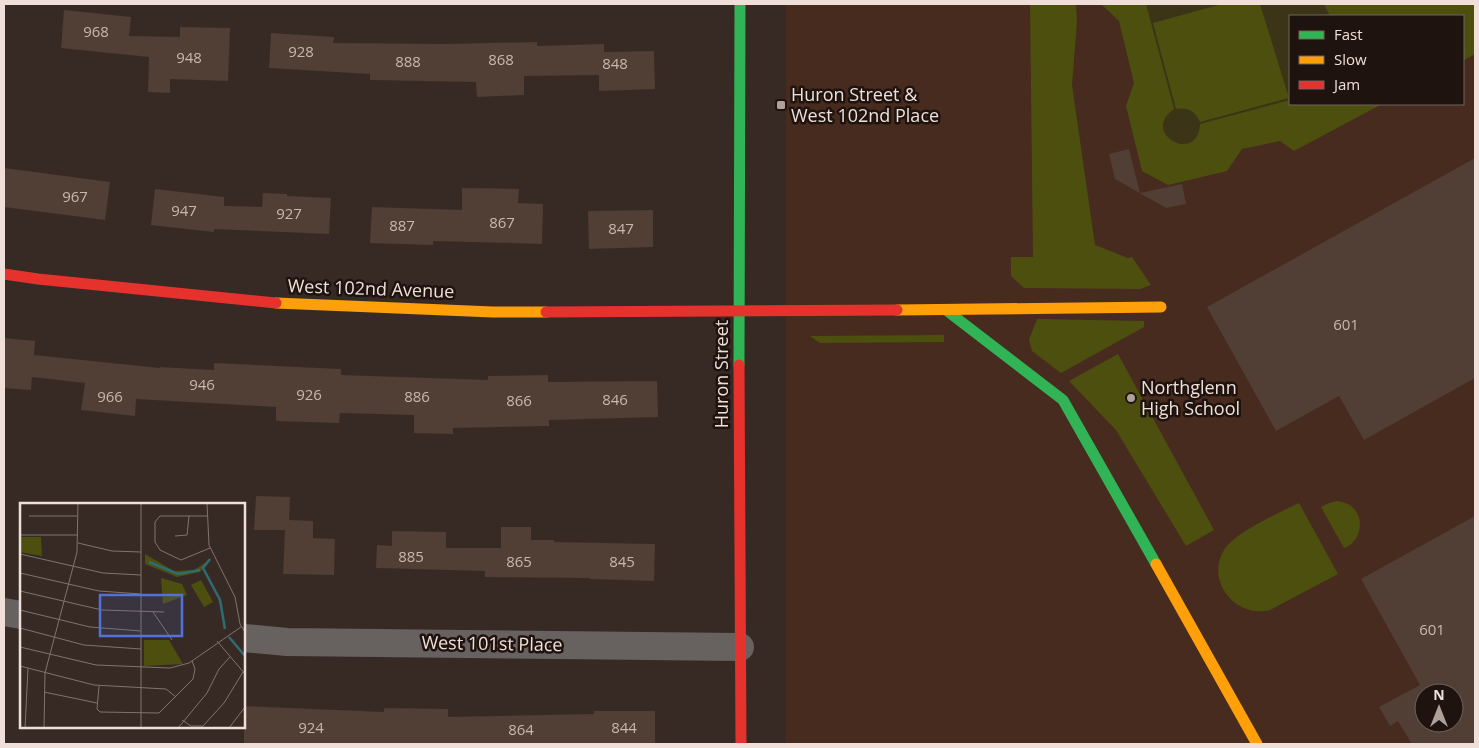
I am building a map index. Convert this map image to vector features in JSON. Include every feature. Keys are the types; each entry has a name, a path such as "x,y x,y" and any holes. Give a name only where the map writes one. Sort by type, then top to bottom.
{"street":[{"name":"Huron Street","path":"740,4 741,744"},
{"name":"West 102nd Avenue","path":"4,274 272,303 493,312 739,312 1161,307"},
{"path":"946,310 1063,400 1256,744"},
{"path":"4,612 20,615"},
{"name":"West 101st Place","path":"245,638 287,642 740,647"}],"shaded area":[{"name":"Northglenn High School","path":"786,4 1475,4 1475,744 786,744"},
{"path":"1030,4 1076,4 1077,21 1072,85 1095,245 1128,258 1132,257 1151,285 1140,289 1024,288 1011,276 1011,257 1033,257"},
{"path":"1475,4 1475,54 1464,60 1464,15 1289,15 1289,105 1380,105 1294,151 1280,141 1242,149 1227,171 1168,185 1142,171 1126,106 1134,83 1119,21 1102,5"},
{"path":"1037,319 1144,321 1144,327 1061,373 1032,351 1029,340"},
{"path":"944,335 944,342 820,343 810,336"},
{"path":"1118,354 1214,530 1186,546 1116,430 1069,381"},
{"path":"1337,501 1351,506 1356,511 1360,523 1358,535 1350,545 1344,548 1321,507"},
{"path":"1299,503 1338,574 1270,610 1257,611 1246,609 1235,603 1221,585 1218,574 1219,562 1224,550 1247,530"}],"sand":[{"path":"1146,4 1222,4 1153,23 1176,109 1191,111 1200,122 1289,98 1289,100 1200,124 1197,136 1191,142 1182,144 1167,136 1163,128 1165,119 1174,109"},
{"path":"1260,4 1324,4 1330,15 1289,15 1289,98"}],"building":[{"path":"64,10 131,17 129,36 180,37 180,27 230,28 228,81 170,79 170,93 148,92 149,57 61,48"},
{"path":"271,33 334,37 333,43 446,44 537,42 537,46 604,44 604,52 654,51 655,89 599,91 599,75 524,76 524,95 477,97 476,82 370,80 370,74 269,68"},
{"path":"1129,149 1140,193 1182,184 1186,204 1166,208 1115,179 1109,154"},
{"path":"1475,158 1475,378 1364,440 1339,396 1276,431 1207,307"},
{"path":"4,168 110,182 105,220 4,207"},
{"path":"462,188 519,189 518,203 543,204 542,244 433,241 433,245 370,243 372,207 462,210"},
{"path":"155,189 224,197 224,206 262,207 263,193 331,198 329,234 214,229 214,232 151,225"},
{"path":"653,210 653,247 589,249 588,211"},
{"path":"4,338 35,341 34,355 160,368 214,370 214,363 341,369 341,375 488,380 488,376 548,375 548,382 657,381 658,417 549,420 549,426 453,428 453,434 414,433 414,415 340,413 339,423 276,421 276,407 136,399 135,416 81,410 85,383 32,377 31,390 4,388"},
{"path":"256,496 290,497 289,520 313,521 313,538 335,539 334,575 283,574 285,530 254,530"},
{"path":"1475,516 1475,744 1412,744 1398,721 1390,726 1379,707 1414,688 1414,733 1464,733 1464,683 1419,683 1361,579"},
{"path":"501,527 531,527 531,540 655,544 654,581 485,577 485,571 376,568 377,545 392,546 392,531 446,532 446,548 501,548"},
{"path":"245,706 384,712 384,708 448,709 448,717 594,714 594,711 655,711 655,744 244,744"}],"traffic: fast":[{"path":"739,365 740,4"},
{"path":"946,310 1063,400 1156,564"}],"traffic: slow":[{"path":"276,303 493,312 546,312"},
{"path":"897,310 1161,307"},
{"path":"1156,564 1257,744"}],"traffic: jam":[{"path":"4,274 276,303"},
{"path":"546,312 897,310"},
{"path":"739,365 741,744"}],"place":[{"name":"Huron Street & West 102nd Place","path":"781,105"},
{"name":"Northglenn High School","path":"1131,398"}]}
